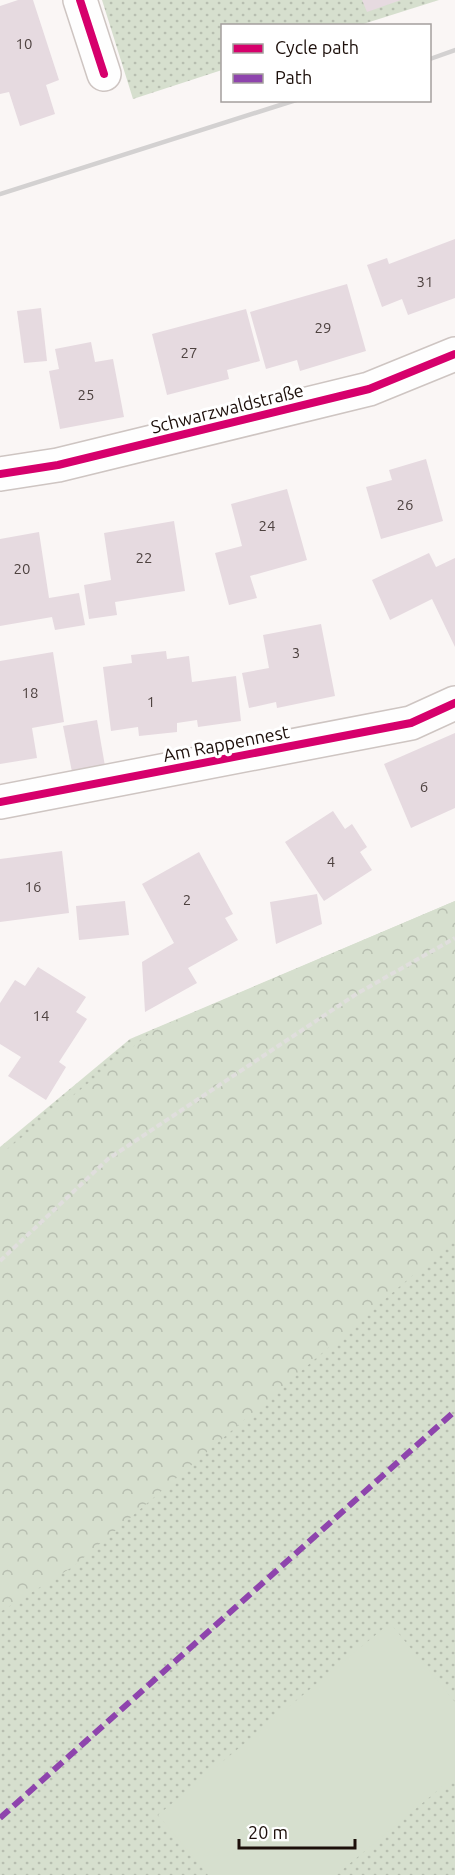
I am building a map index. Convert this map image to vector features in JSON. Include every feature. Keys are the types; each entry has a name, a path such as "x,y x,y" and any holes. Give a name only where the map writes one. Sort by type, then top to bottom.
{"street":[{"path":"80,0 104,74"},
{"name":"Schwarzwaldstraße","path":"0,474 58,465 369,389 455,354"},
{"name":"Am Rappennest","path":"0,802 411,723 455,703"}],"path":[{"path":"0,1262 108,1159 358,993 455,938"}],"green space":[{"path":"102,0 439,0 363,24 221,24 221,70 133,99"},
{"path":"455,901 455,1875 0,1875 0,1147 130,1039"},
{"path":"455,901 455,1239 74,1566 0,1612 0,1155 155,1029"},
{"path":"390,1623 455,1702 455,1776 336,1875 208,1875 158,1815"}],"building":[{"path":"18,0 33,0 59,80 46,85 55,114 20,126 9,92 0,94 0,6"},
{"path":"362,0 401,0 367,12"},
{"path":"455,239 455,298 408,315 402,299 382,307 367,265 387,258 389,264"},
{"path":"347,284 366,351 300,371 297,360 266,369 250,312"},
{"path":"41,308 47,361 24,363 17,311"},
{"path":"246,309 260,361 227,370 229,379 167,395 152,334"},
{"path":"91,342 95,362 113,359 124,417 60,429 49,371 59,369 55,349"},
{"path":"426,459 443,521 381,539 366,487 392,480 389,470"},
{"path":"287,489 307,560 250,576 257,598 229,605 215,553 242,546 231,504"},
{"path":"174,521 185,591 115,602 117,615 89,619 84,585 111,580 104,533"},
{"path":"39,532 49,598 79,593 85,625 55,630 52,617 0,626 0,539"},
{"path":"429,553 436,567 455,558 455,647 432,599 390,620 372,580"},
{"path":"321,624 335,696 277,708 276,702 249,708 242,673 269,668 263,635"},
{"path":"166,651 167,659 189,656 192,682 236,676 241,721 198,727 197,720 177,723 177,732 139,736 138,727 111,731 103,667 132,663 131,655"},
{"path":"53,652 64,722 32,728 37,758 0,764 0,661"},
{"path":"97,720 105,766 72,772 63,726"},
{"path":"455,733 455,808 411,828 384,764"},
{"path":"333,811 345,829 352,824 367,847 360,852 372,870 324,901 285,842"},
{"path":"62,851 69,913 0,922 0,859"},
{"path":"199,852 233,914 225,918 238,940 188,968 197,983 145,1012 142,962 174,943 142,884"},
{"path":"317,894 322,924 276,944 270,902"},
{"path":"125,901 129,935 79,940 76,906"},
{"path":"38,967 86,997 76,1012 87,1019 59,1062 66,1067 46,1100 8,1076 21,1057 0,1044 0,1003 15,980 25,986"}],"railway":[{"path":"431,59 455,50"},
{"path":"0,194 290,102"}],"marked path":[{"path":"0,1818 455,1411"}],"cycle path":[{"path":"80,0 104,74"},
{"path":"0,474 58,465 369,389 455,354"},
{"path":"0,802 411,723 455,703"}]}
